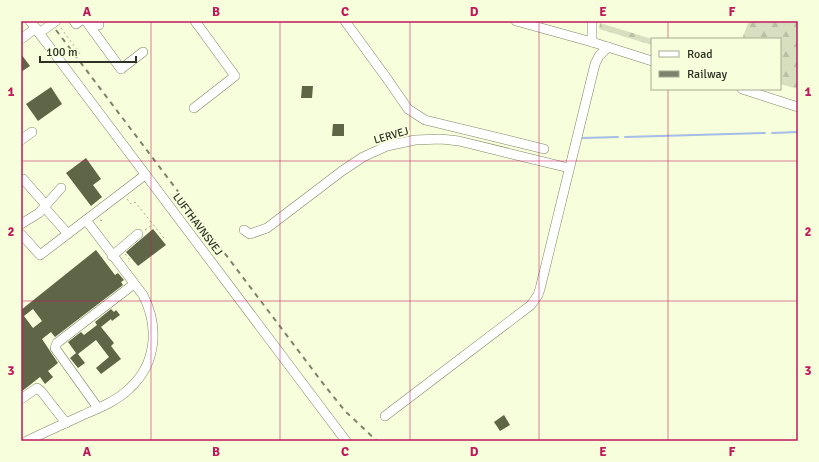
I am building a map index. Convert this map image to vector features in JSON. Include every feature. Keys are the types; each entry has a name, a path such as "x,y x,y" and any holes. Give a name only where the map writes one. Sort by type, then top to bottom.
{"street":[{"path":"21,39 35,28 56,21"},
{"path":"74,21 76,24 80,21"},
{"path":"86,21 122,68 143,52"},
{"path":"194,108 235,76 195,21"},
{"path":"345,21 408,109 414,113 425,120 544,149"},
{"path":"516,21 592,42 651,61"},
{"path":"592,21 592,42"},
{"name":"LUFTHAVNSVEJ","path":"35,28 346,441"},
{"path":"385,416 531,305 536,299 540,289 595,64 599,56 608,47"},
{"path":"745,90 798,107"},
{"path":"21,140 32,132"},
{"name":"LERVEJ","path":"244,230 250,234 267,228 362,157 387,146 415,140 441,139 459,141 569,168"},
{"path":"21,234 40,255 146,175"},
{"path":"21,181 23,179 68,234"},
{"path":"21,224 39,213 61,188"},
{"path":"27,441 113,401 131,388 140,377 151,357 153,339 150,312 143,295 86,220"},
{"path":"112,256 138,234"},
{"path":"98,408 55,348 57,343 134,284"},
{"path":"21,399 37,388 42,391 66,423"}],"path":[{"path":"56,21 80,54"},
{"path":"121,193 131,204 135,202 164,238"},
{"path":"138,234 152,225"}],"green space":[{"path":"749,21 798,21 798,89 781,84 781,38 742,38"},
{"path":"600,23 651,39 651,45 599,29"}],"building":[{"path":"21,54 30,66 21,72"},
{"path":"302,86 313,86 312,98 301,98"},
{"path":"51,87 62,104 38,121 26,104"},
{"path":"333,124 344,124 344,136 332,136"},
{"path":"86,158 101,179 93,185 102,197 91,206 66,173"},
{"path":"153,229 166,245 138,266 126,252"},
{"path":"96,250 115,275 118,273 124,280 121,282 123,285 55,337 51,332 42,339 58,363 48,371 53,377 45,384 40,377 21,392 21,310","holes":["33,309 42,321 33,328 24,316"]},
{"path":"111,309 114,312 116,310 120,315 112,321 111,319 101,327 114,343 111,346 121,359 101,374 96,368 109,357 96,340 78,354 85,363 78,368 70,358 76,353 68,342 81,332 84,335 97,325 95,322"},
{"path":"504,415 510,425 500,431 494,422"}],"waterway":[{"path":"772,133 798,132"},
{"path":"625,137 765,133"},
{"path":"582,138 618,137"}],"railway":[{"path":"56,30 325,386 345,411 377,441"}]}
